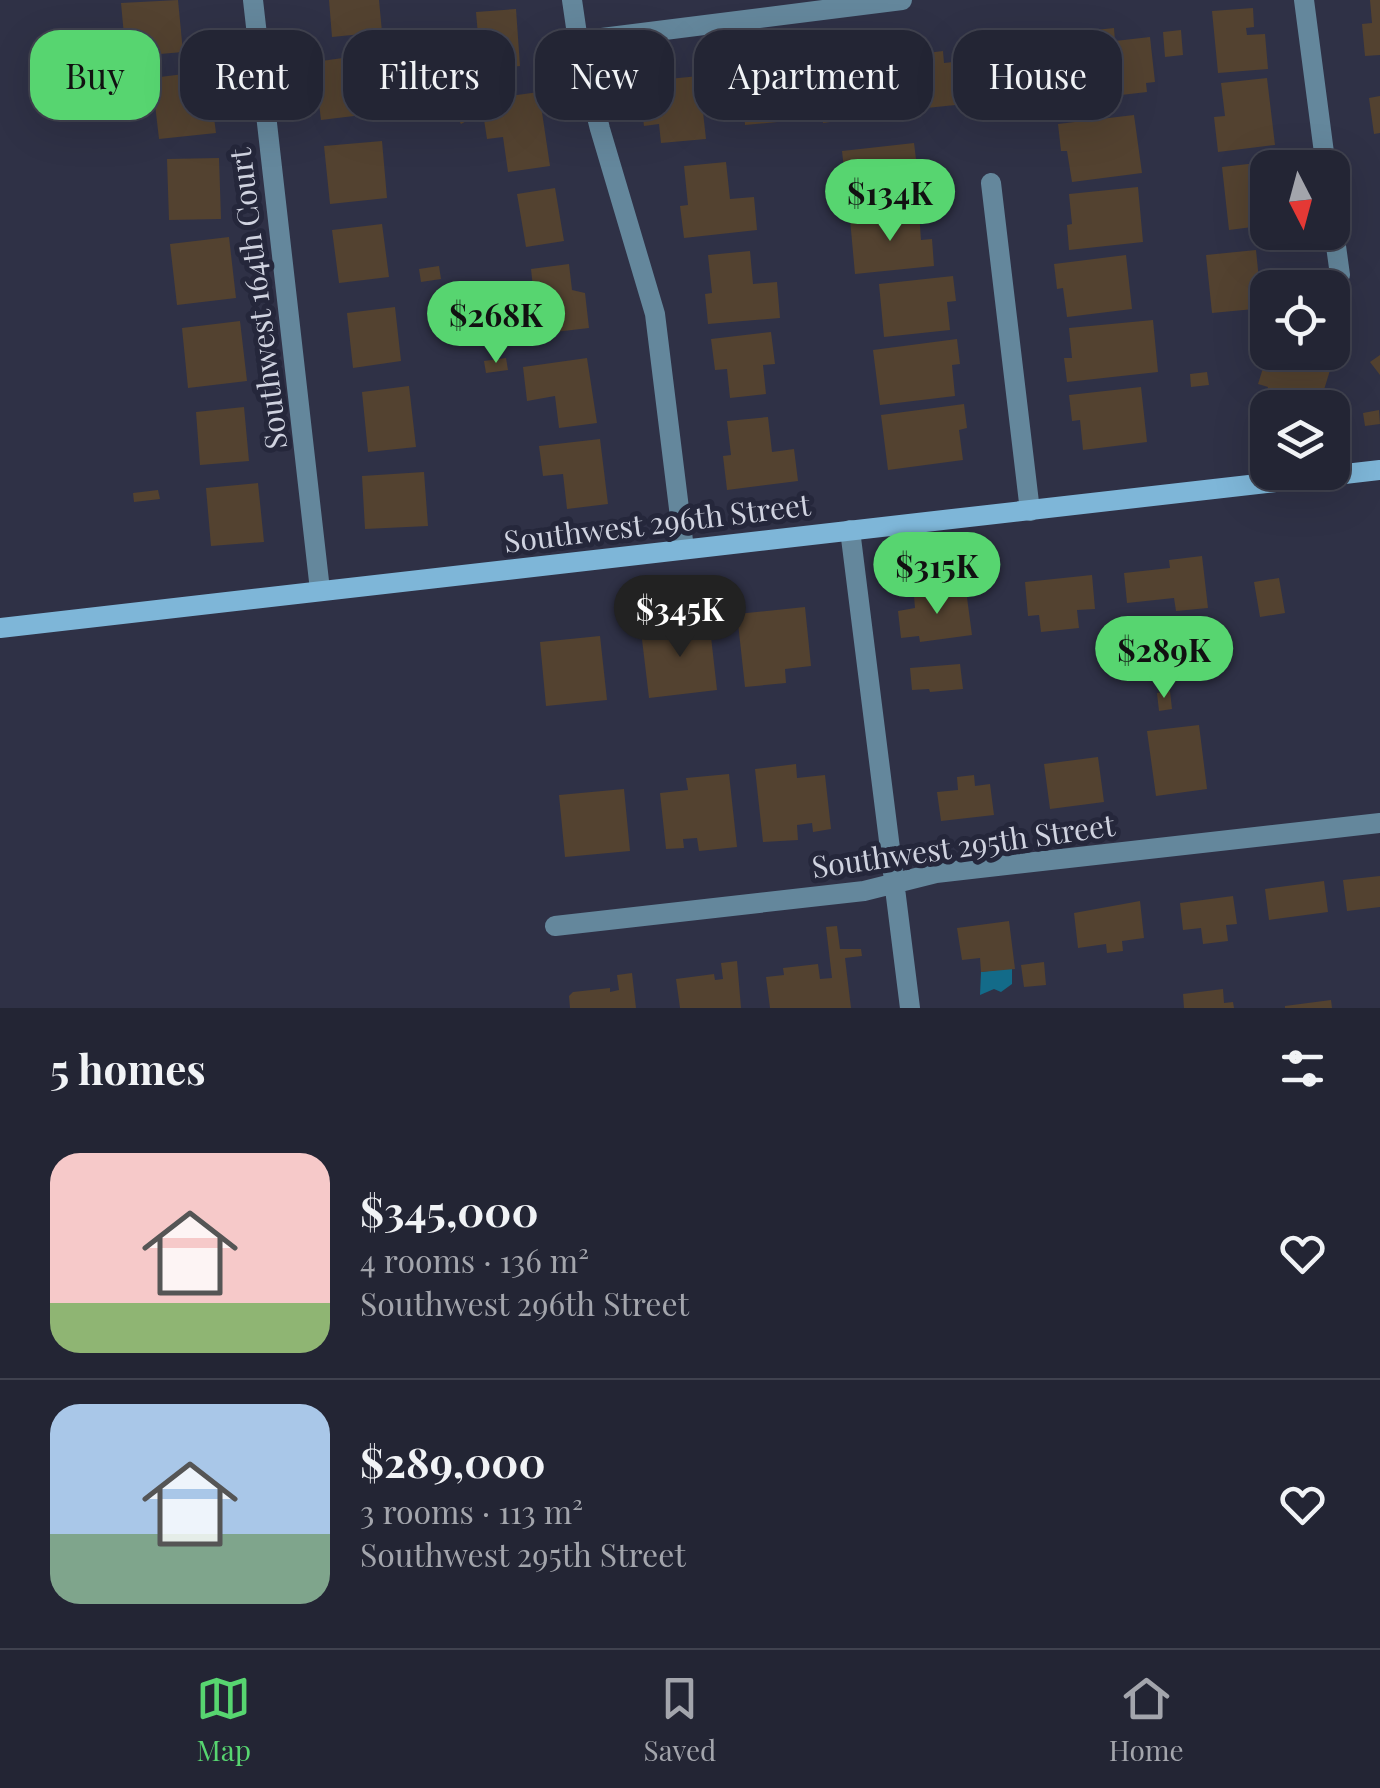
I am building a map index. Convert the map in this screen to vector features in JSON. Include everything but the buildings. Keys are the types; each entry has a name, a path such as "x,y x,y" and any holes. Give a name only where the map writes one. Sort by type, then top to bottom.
{"street":[{"name":"Southwest 164th Court","path":"254,0 320,590"},
{"path":"572,0 576,30"},
{"path":"654,30 833,4 902,0"},
{"path":"1304,0 1324,150"},
{"path":"598,120 655,314 684,549"},
{"path":"991,183 1030,511"},
{"name":"Southwest 296th Street","path":"0,628 1380,470"},
{"path":"850,530 910,1008"},
{"name":"Southwest 295th Street","path":"555,926 864,891 936,873 1380,823"}],"water":[{"path":"1012,968 1012,984 1001,992 994,989 980,995 981,972"}]}
